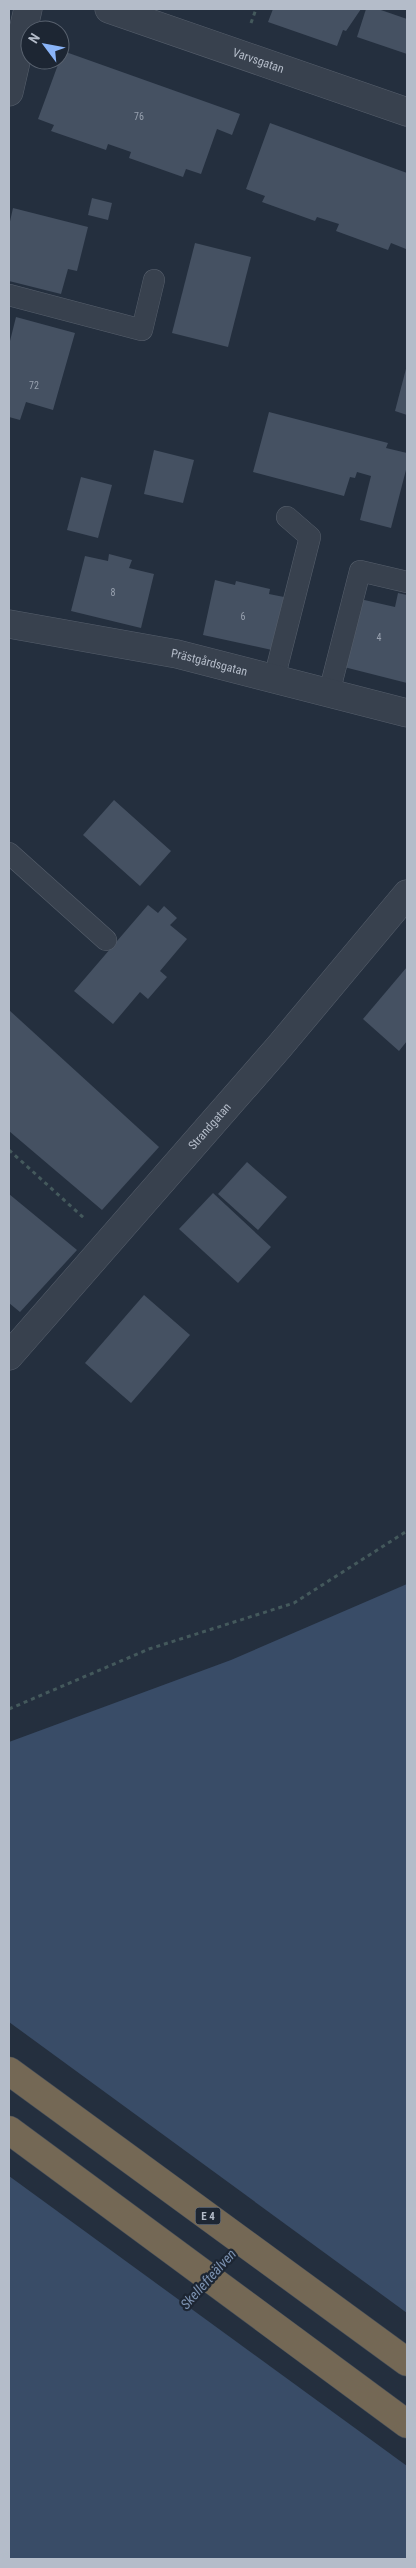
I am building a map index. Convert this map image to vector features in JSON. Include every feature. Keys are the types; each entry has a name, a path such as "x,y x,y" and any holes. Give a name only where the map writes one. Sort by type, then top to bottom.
{"highway":[{"name":"E 4","path":"9,2071 407,2362"},
{"path":"9,2130 407,2424"}],"street":[{"path":"9,92 28,9"},
{"name":"Varvsgatan","path":"109,9 407,112"},
{"name":"Prästgårdsgatan","path":"9,624 177,654 407,714"},
{"name":"Strandgatan","path":"9,1356 279,1047 407,894"}],"lane":[{"path":"9,295 142,330 154,280"},
{"path":"274,679 310,537 287,517"},
{"path":"329,693 360,570 407,582"},
{"path":"9,853 106,940"}],"path":[{"path":"9,1150 110,1241"},
{"path":"9,1710 149,1650 294,1604 407,1531"}],"water":[{"name":"Skellefteälven","path":"407,1584 407,2559 9,2559 9,1742 231,1660"}],"pier":[{"path":"9,2022 407,2313 407,2466 9,2176"}],"building":[{"path":"273,9 361,9 346,31 343,30 337,46 268,22"},
{"path":"366,9 378,9 407,19 407,54 357,37"},
{"path":"70,53 240,114 232,135 217,129 201,174 186,169 183,177 129,158 131,152 108,144 106,150 51,131 54,125 38,119 56,70 70,70"},
{"path":"270,123 407,173 406,249 391,243 388,250 336,231 339,224 317,217 315,221 262,202 265,196 246,189"},
{"path":"92,198 112,203 108,220 88,215"},
{"path":"13,208 88,227 77,271 68,269 61,294 9,281 9,226"},
{"path":"195,243 251,257 228,347 172,333"},
{"path":"16,317 75,333 53,410 26,402 20,420 9,417 9,345"},
{"path":"407,365 407,415 395,411"},
{"path":"269,412 388,443 386,448 407,453 407,466 391,528 360,520 371,476 357,472 355,478 350,477 344,496 253,472"},
{"path":"154,450 194,460 183,503 144,494"},
{"path":"81,477 112,485 98,538 67,530"},
{"path":"109,554 132,560 129,568 154,574 141,628 71,611 85,556 108,561"},
{"path":"215,580 235,585 236,581 270,589 269,594 284,597 272,650 203,635"},
{"path":"398,593 407,595 407,683 344,667 360,599 395,607"},
{"path":"114,800 171,851 140,886 83,835"},
{"path":"148,905 158,913 164,906 177,918 170,925 187,939 160,971 167,977 148,999 140,992 113,1024 74,991"},
{"path":"407,967 407,1041 399,1051 363,1019"},
{"path":"9,1010 159,1147 102,1210 9,1131"},
{"path":"247,1162 287,1197 258,1230 218,1194"},
{"path":"213,1193 271,1247 238,1283 179,1229"},
{"path":"9,1194 77,1250 20,1312 9,1303"},
{"path":"144,1295 190,1335 131,1403 85,1363"}]}
